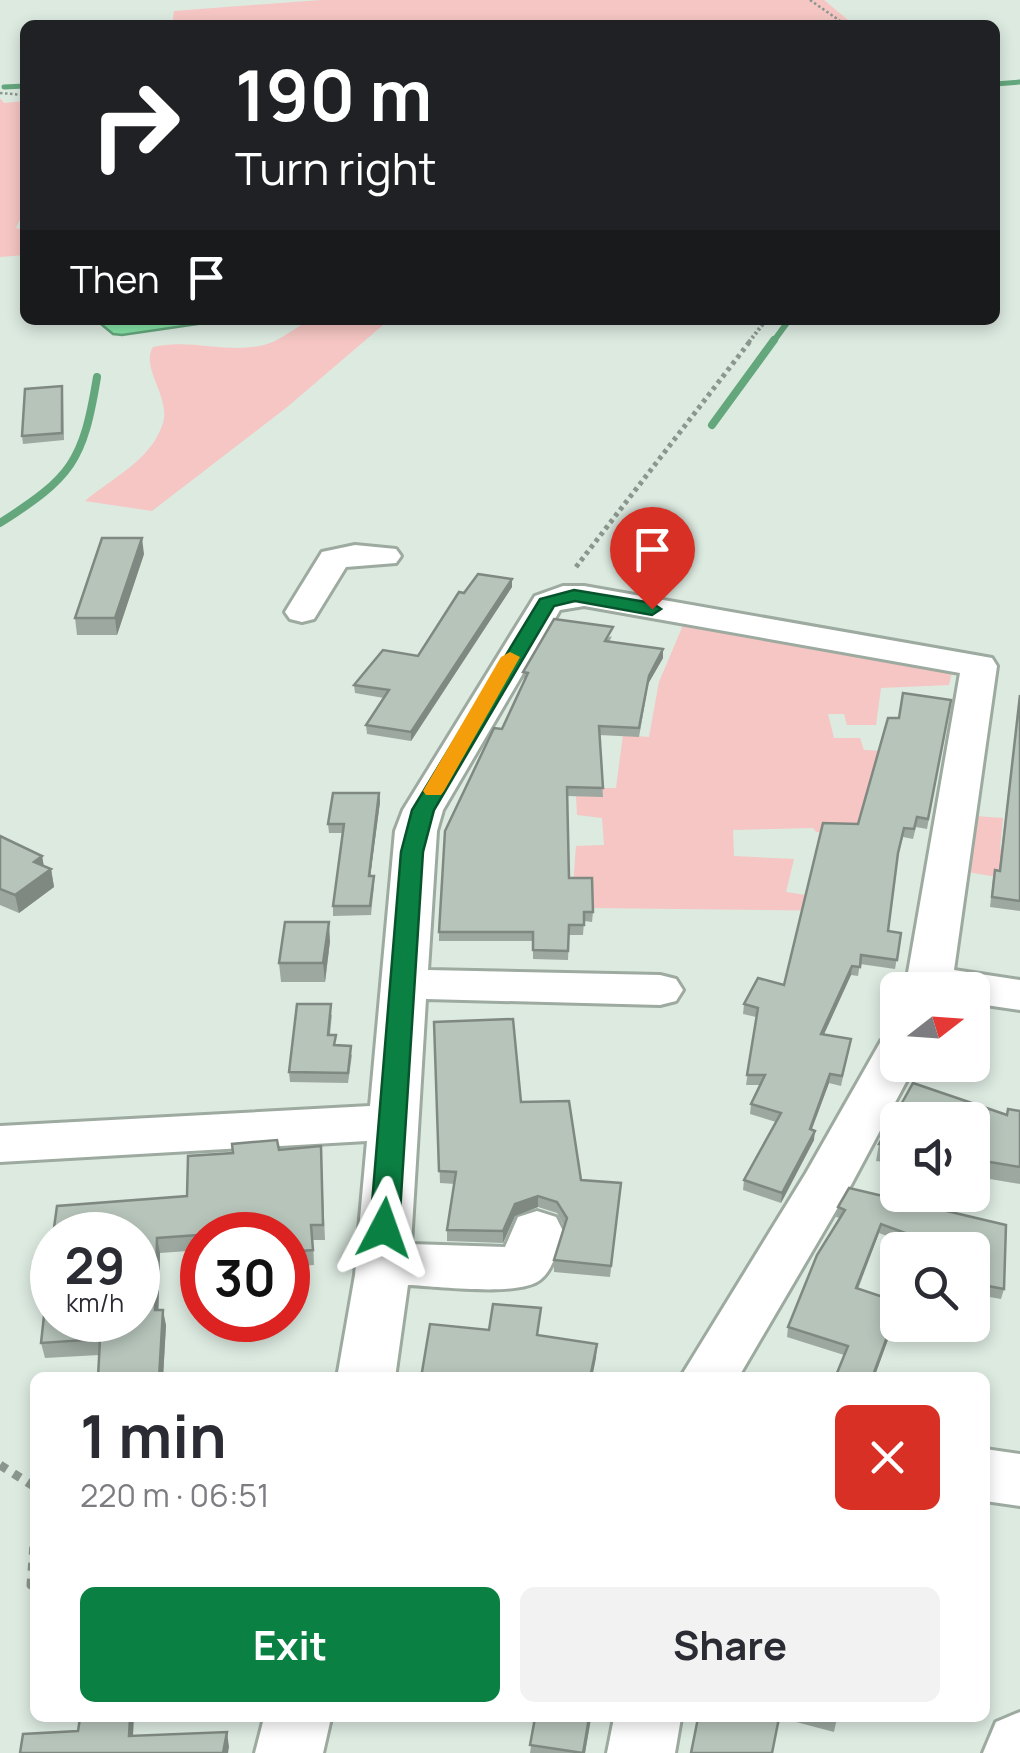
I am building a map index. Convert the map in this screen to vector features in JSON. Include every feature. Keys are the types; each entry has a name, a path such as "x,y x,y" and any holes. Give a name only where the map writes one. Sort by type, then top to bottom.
{"street":[{"path":"302,612 334,559 355,554 384,556"},
{"path":"367,1372 382,1264 412,852 423,810 540,609 564,596 598,598 979,666 932,972"},
{"path":"402,984 660,990"},
{"path":"990,991 1020,994"},
{"path":"711,1372 825,1185 882,1082"},
{"path":"0,1144 391,1122"},
{"path":"382,1264 518,1268 528,1258 536,1231"},
{"path":"990,1476 1020,1480"},
{"path":"289,1753 297,1722"},
{"path":"641,1753 647,1722"},
{"path":"1018,1753 1020,1745"}],"path":[{"path":"810,0 839,20"},
{"path":"564,596 571,575 589,546 762,325"},
{"path":"0,1465 30,1483"}],"shaded area":[{"path":"321,0 824,0 848,20 173,20 174,11"},
{"path":"0,98 4,103 20,101 20,220 16,228 20,229 20,255 0,257"},
{"path":"102,325 191,325 122,335 113,334"},
{"path":"302,325 383,325 286,408 152,511 85,501 150,448 163,423 163,403 150,364 153,347 183,344 246,348 275,341"},
{"path":"684,623 939,663 952,672 949,685 881,688 876,725 847,725 844,714 828,714 834,738 860,738 864,750 887,751 865,833 816,832 813,828 733,830 734,856 794,859 786,892 845,901 859,911 592,908 573,887 576,846 604,845 602,818 577,815 576,796 616,788 623,735 649,737 659,682"},
{"path":"976,816 1003,818 1000,849 1020,852 1020,881 968,872"}],"building":[{"path":"62,386 62,433 22,436 25,389"},
{"path":"102,538 142,538 115,618 75,618"},
{"path":"478,574 512,579 411,732 366,725 389,690 354,685 383,650 418,656 459,592 464,593"},
{"path":"554,619 613,627 605,641 663,649 649,676 639,728 599,726 603,788 567,787 569,878 592,878 593,912 584,912 584,925 569,925 568,951 533,950 533,932 439,932 445,831 494,728 502,729 528,673 523,672"},
{"path":"903,693 951,700 928,819 917,817 914,829 904,828 898,853 888,931 901,933 897,960 861,955 860,967 852,966 821,1034 851,1039 842,1076 830,1074 810,1129 815,1131 782,1193 744,1180 781,1113 751,1104 765,1075 747,1075 758,1008 744,1004 758,978 784,985 823,823 858,824 888,718 899,718"},
{"path":"1020,695 1020,901 992,897 995,870 1000,871"},
{"path":"333,793 379,793 369,876 374,876 370,906 333,906 344,824 328,824"},
{"path":"0,836 42,856 34,862 51,869 15,895 0,889"},
{"path":"285,922 329,922 323,963 279,963"},
{"path":"297,1004 331,1004 328,1035 336,1035 334,1045 351,1046 348,1073 289,1072"},
{"path":"513,1019 521,1102 569,1101 581,1180 621,1183 611,1266 554,1260 567,1218 557,1202 538,1196 515,1204 503,1231 447,1230 456,1172 439,1171 434,1022"},
{"path":"913,1083 969,1102 902,1102"},
{"path":"990,1109 1007,1115 1008,1109 1020,1111 1020,1167 990,1162"},
{"path":"277,1140 279,1150 321,1146 323,1225 311,1225 313,1250 310,1250 310,1212 180,1212 180,1236 160,1238 160,1212 56,1212 57,1206 187,1196 188,1156 233,1153 232,1144"},
{"path":"849,1188 880,1195 880,1212 951,1212 1006,1225 1004,1289 990,1286 990,1232 903,1232 881,1224 856,1288 880,1296 880,1342 885,1342 874,1372 837,1372 848,1346 788,1327 817,1255 845,1210 838,1207"},
{"path":"493,1304 541,1308 537,1335 597,1344 591,1372 422,1372 430,1324 489,1330"},
{"path":"163,1310 159,1372 98,1372 100,1342 160,1342"},
{"path":"79,1722 130,1722 129,1736 227,1732 223,1753 20,1753 23,1734 78,1731"},
{"path":"534,1722 588,1722 583,1753 530,1745"},
{"path":"697,1722 778,1722 772,1753 691,1753"}],"waterway":[{"path":"1000,84 1020,82"},
{"path":"4,87 20,86"},
{"path":"773,342 785,325"},
{"path":"712,425 774,340"},
{"path":"0,523 44,493 70,465 86,429 97,377"}],"slow traffic":[{"path":"433,791 510,657"}],"route":[{"path":"384,1228 412,852 423,810 546,602 574,595 652,609"}]}
